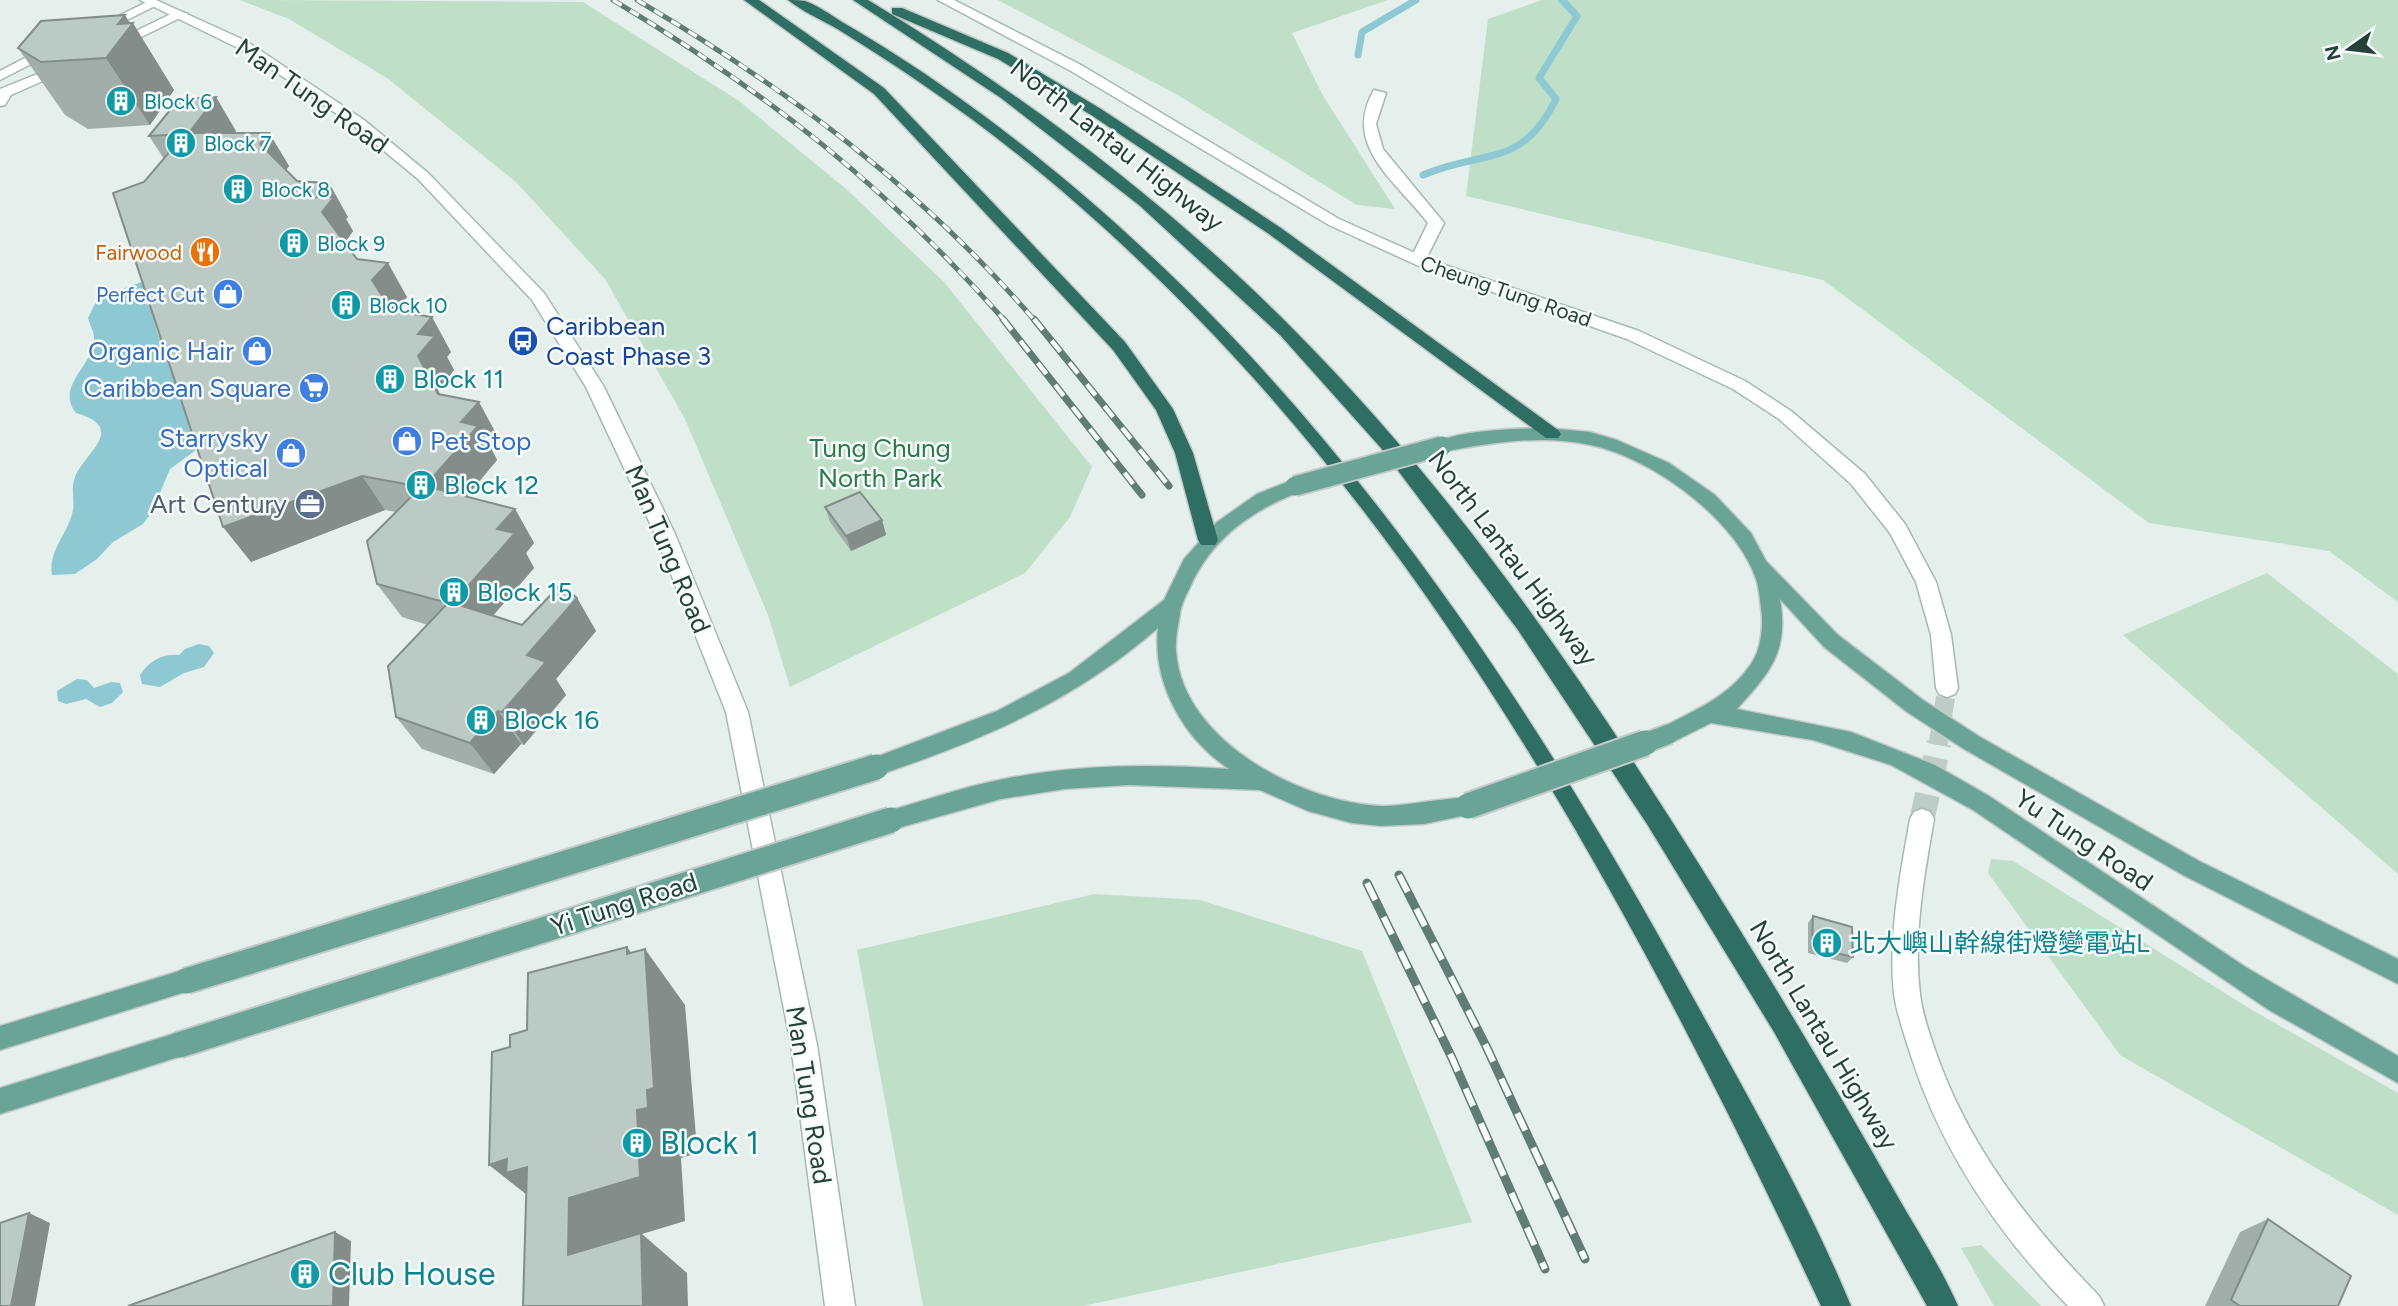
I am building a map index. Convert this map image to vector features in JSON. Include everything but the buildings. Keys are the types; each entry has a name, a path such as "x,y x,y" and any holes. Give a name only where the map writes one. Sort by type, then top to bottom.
{"highway":[{"path":"750,0 795,29 879,91 1119,345 1144,378 1169,420 1184,453 1209,540"},
{"path":"794,0 895,58 968,109 1126,239 1236,346 1371,505 1476,652 1597,846 1756,1143 1836,1306"},
{"name":"North Lantau Highway","path":"859,0 930,44 1031,114 1187,238 1282,328 1416,479 1559,670 1676,847 1842,1125 1943,1306"},
{"path":"872,0 1003,56 1096,112 1275,231 1552,434"}],"main road":[{"path":"1552,434 1610,444 1675,474 1726,516 1747,541 1762,567 1774,612 1773,635 1767,658 1755,680 1736,700 1715,715 1669,734 1468,806 1439,813 1383,817 1321,805 1259,781 1208,740 1180,702 1167,664 1164,635 1169,606 1180,580 1209,540 1250,506 1295,486 1442,446 1514,435 1552,434"},
{"name":"Yu Tung Road","path":"1762,567 1831,641 1905,699 1949,728 2191,868 2398,972"},
{"path":"0,1038 876,767 978,729 1060,689 1100,663 1169,606"},
{"name":"Yu Tung Road","path":"1715,715 1833,735 1912,764 1963,793 2165,928 2398,1070"},
{"name":"Yi Tung Road","path":"0,1101 891,820 1001,789 1092,777 1180,775 1259,781"}],"street":[{"name":"Cheung Tung Road","path":"944,0 1076,68 1292,199 1379,244 1633,335 1739,385 1785,415 1858,479 1898,529 1926,582 1941,635 1947,688"},
{"path":"86,34 151,2"},
{"name":"Man Tung Road","path":"151,2 182,14 241,44 293,76 359,123 424,176 538,297 595,387 665,534 737,712 804,1045 840,1306"},
{"path":"103,50 182,14"},
{"path":"0,76 62,45"},
{"path":"2,94 79,61"},
{"path":"1379,93 1368,127 1375,149 1384,164 1421,202 1436,223 1418,260"},
{"path":"1922,819 1907,911 1907,995 1931,1080 1951,1126 1982,1177 2020,1230 2089,1306"}],"green space":[{"name":"Tung Chung North Park","path":"240,0 583,2 739,101 845,188 944,282 1092,467 1070,517 1025,573 790,687 768,615 685,419 605,279 517,183 387,78 289,19"},
{"path":"998,0 1388,0 1292,33 1322,94 1395,209 1357,205 1176,94"},
{"path":"1542,0 2398,0 2398,602 2329,551 2149,523 1823,280 1466,196 1488,19"},
{"path":"2267,573 2398,674 2398,874 2123,635"},
{"path":"1991,859 2013,861 2252,1010 2398,1093 2398,1215 2120,1055 1988,873"},
{"path":"1094,894 1200,900 1362,951 1472,1222 1083,1306 923,1306 857,950"},
{"path":"1981,1245 2041,1306 1994,1306 1961,1248"}],"water":[{"path":"144,281 152,285 139,297 140,302 151,306 158,335 170,342 211,439 170,469 152,512 143,524 113,542 97,559 75,574 52,575 55,551 73,509 75,477 99,441 101,433 99,426 91,419 76,413 71,404 72,386 92,350 94,340 88,318 98,298"},
{"path":"199,644 209,646 214,653 204,667 184,673 160,687 142,684 140,675 152,662 167,655 179,655 185,649"},
{"path":"77,679 87,680 94,688 111,682 120,683 123,692 112,703 100,707 86,699 66,704 58,701 57,691"}],"waterway":[{"path":"1358,55 1362,32 1416,0"},
{"path":"1423,175 1500,154 1529,137 1543,121 1556,99 1539,78 1577,16 1562,0"}],"tunnel":[{"path":"1938,745 1947,688"},
{"path":"1922,819 1939,743"}],"railway":[{"path":"613,0 723,70 822,144 915,227 1005,321"},
{"path":"637,0 746,69 850,144 946,228 992,273 1035,321"},
{"path":"1003,319 1142,495"},
{"path":"1034,319 1169,486"},
{"path":"1399,875 1486,1046 1585,1259"},
{"path":"1367,883 1452,1058 1545,1269"}],"place":[{"name":"Block 6","path":"121,101"},
{"name":"Block 7","path":"181,143"},
{"name":"Block 8","path":"238,189"},
{"name":"Block 9","path":"294,243"},
{"name":"Fairwood","path":"205,252"},
{"name":"Perfect Cut","path":"228,294"},
{"name":"Block 10","path":"346,305"},
{"name":"Caribbean Coast Phase 3","path":"523,341"},
{"name":"Organic Hair","path":"257,351"},
{"name":"Block 11","path":"390,379"},
{"name":"Caribbean Square","path":"314,388"},
{"name":"Pet Stop","path":"407,441"},
{"name":"Starrysky Optical","path":"291,453"},
{"name":"Block 12","path":"421,485"},
{"name":"Art Century","path":"310,504"},
{"name":"Block 15","path":"454,592"},
{"name":"Block 16","path":"481,720"},
{"name":"北大嶼山幹線街燈變電站L","path":"1827,943"},
{"name":"Block 1","path":"637,1143"},
{"name":"Club House","path":"305,1274"}]}
